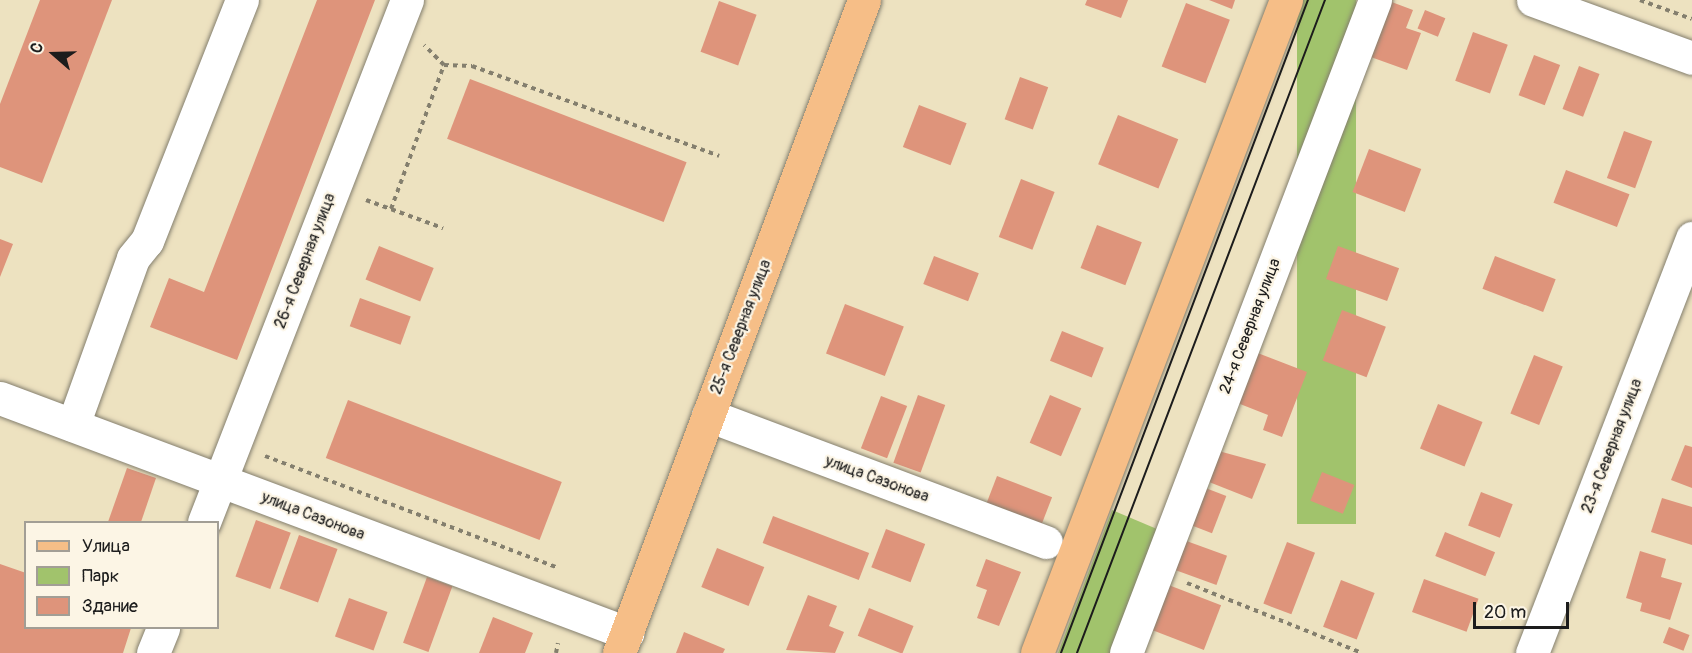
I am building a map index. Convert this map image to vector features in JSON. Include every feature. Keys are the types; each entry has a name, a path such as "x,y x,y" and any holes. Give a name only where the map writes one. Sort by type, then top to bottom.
{"main road":[{"name":"25-я Северная улица","path":"623,643 864,0"},
{"path":"1037,653 1286,0"}],"street":[{"path":"73,425 133,258 147,241 242,0"},
{"name":"26-я Северная улица","path":"204,521 407,0"},
{"name":"24-я Северная улица","path":"1126,653 1375,0"},
{"path":"1533,0 1692,58"},
{"name":"23-я Северная улица","path":"1532,653 1692,238"},
{"name":"улица Сазонова","path":"0,398 220,481 623,643"},
{"name":"улица Сазонова","path":"708,416 1046,542"},
{"path":"153,653 162,629"}],"path":[{"path":"1640,0 1692,19"},
{"path":"426,46 444,64 472,66 719,156"},
{"path":"391,209 444,64"},
{"path":"366,200 443,228"},
{"path":"234,444 555,567"},
{"path":"1157,572 1362,653"}],"green space":[{"path":"1297,0 1356,0 1356,524 1297,524"},
{"path":"1112,510 1164,532 1118,653 1058,653"}],"building":[{"path":"40,0 112,0 42,183 0,167 0,104"},
{"path":"317,0 375,0 237,360 150,327 169,278 204,292"},
{"path":"1087,0 1128,0 1121,18 1085,5"},
{"path":"1209,0 1235,0 1232,9"},
{"path":"719,1 757,15 738,65 701,52"},
{"path":"1389,1 1413,10 1406,28 1421,33 1407,70 1368,56"},
{"path":"1186,3 1230,20 1206,83 1162,66"},
{"path":"1425,10 1445,18 1438,37 1418,29"},
{"path":"1473,32 1508,45 1490,94 1455,81"},
{"path":"1534,55 1560,65 1545,105 1519,95"},
{"path":"1579,66 1600,74 1583,117 1563,109"},
{"path":"1020,77 1048,87 1033,130 1005,119"},
{"path":"470,79 687,162 664,222 447,139"},
{"path":"919,105 967,123 950,165 903,147"},
{"path":"1118,115 1178,139 1158,188 1098,164"},
{"path":"1624,131 1652,141 1635,188 1607,178"},
{"path":"1369,149 1421,169 1405,212 1353,192"},
{"path":"1566,170 1629,194 1617,227 1553,203"},
{"path":"1021,179 1055,192 1032,250 999,237"},
{"path":"1097,225 1142,242 1125,285 1081,268"},
{"path":"0,239 13,244 0,277"},
{"path":"379,246 434,268 420,301 366,279"},
{"path":"1338,246 1399,268 1387,301 1326,279"},
{"path":"934,256 979,273 968,301 923,284"},
{"path":"1495,256 1556,279 1543,312 1482,289"},
{"path":"360,298 411,316 400,345 350,326"},
{"path":"845,304 904,327 885,376 826,353"},
{"path":"1342,310 1386,327 1367,377 1323,360"},
{"path":"1062,331 1104,348 1092,378 1050,361"},
{"path":"1255,352 1307,372 1282,437 1263,430 1268,415 1235,402"},
{"path":"1534,355 1563,367 1539,425 1510,413"},
{"path":"918,395 945,405 921,473 893,463"},
{"path":"1050,395 1081,408 1061,456 1030,443"},
{"path":"881,396 907,406 887,458 861,448"},
{"path":"348,400 562,482 540,540 326,458"},
{"path":"1438,404 1483,422 1465,466 1420,449"},
{"path":"1685,445 1692,447 1692,488 1671,480"},
{"path":"1215,450 1266,464 1252,499 1204,480"},
{"path":"127,468 156,478 141,521 108,521"},
{"path":"1322,472 1354,485 1343,514 1310,501"},
{"path":"997,476 1052,497 1038,534 983,512"},
{"path":"1203,487 1226,496 1212,533 1189,524"},
{"path":"1481,492 1513,504 1500,538 1468,526"},
{"path":"1662,498 1692,507 1692,545 1651,532"},
{"path":"773,516 869,553 859,580 763,543"},
{"path":"256,520 291,533 270,589 235,576"},
{"path":"886,529 925,544 911,582 871,567"},
{"path":"1445,532 1495,552 1485,576 1435,556"},
{"path":"299,535 338,549 318,603 280,589"},
{"path":"1181,539 1227,556 1216,585 1170,568"},
{"path":"1287,542 1315,553 1291,614 1263,604"},
{"path":"717,548 764,567 749,606 701,587"},
{"path":"1640,551 1666,559 1661,577 1682,583 1670,620 1640,611 1642,603 1626,598"},
{"path":"986,559 1021,572 999,626 977,618 987,590 976,586"},
{"path":"0,564 24,572 24,629 131,629 123,653 0,653"},
{"path":"427,577 452,586 428,652 403,643"},
{"path":"1424,579 1479,599 1467,632 1412,612"},
{"path":"1341,580 1375,593 1357,640 1323,627"},
{"path":"1166,584 1221,605 1204,650 1149,629"},
{"path":"808,595 837,606 829,626 844,632 835,653 786,650"},
{"path":"349,598 388,612 374,651 335,637"},
{"path":"869,608 914,626 903,653 858,636"},
{"path":"493,617 533,633 525,653 479,653"},
{"path":"1669,627 1690,635 1683,651 1663,643"},
{"path":"684,632 725,649 723,653 676,653"}],"tram line":[{"path":"1061,653 1308,0"},
{"path":"1077,653 1325,0"}]}
